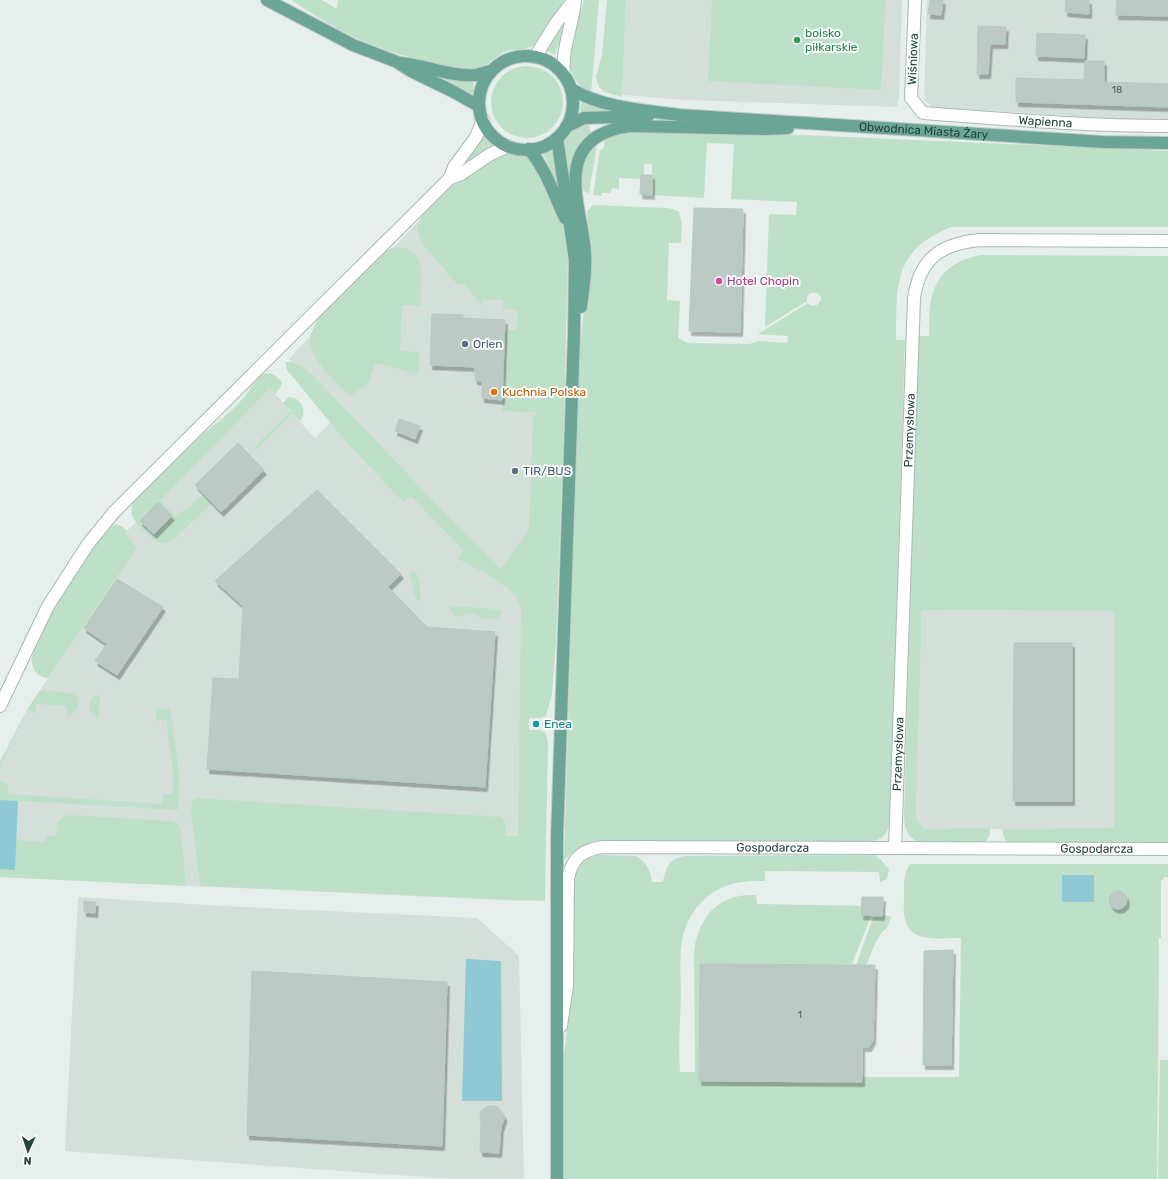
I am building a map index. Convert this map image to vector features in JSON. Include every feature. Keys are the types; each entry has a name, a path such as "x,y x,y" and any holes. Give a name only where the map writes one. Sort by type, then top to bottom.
{"main road":[{"path":"267,0 353,45 397,62 466,75 476,75 491,71"},
{"path":"516,57 535,57 548,61 564,75 571,89 573,104 572,112 566,126 557,138 543,146 529,150 518,149 508,146 493,136 483,120 479,106 482,88 491,71 502,62 516,57"},
{"path":"397,62 411,72 452,91 479,106"},
{"path":"571,89 595,100 625,107 680,115"},
{"path":"566,126 584,118 680,115"},
{"name":"Obwodnica Miasta Żary","path":"680,115 841,124 1104,142 1168,144"},
{"path":"574,334 581,306 584,285 585,254 576,203 574,180 576,167 580,156 593,139 610,130 629,126 766,129 841,124"},
{"path":"557,138 572,231 575,260 574,334 557,838 557,1179"},
{"path":"529,150 540,162 572,231"}],"street":[{"path":"535,57 556,23 574,0"},
{"path":"564,75 562,65 564,51 574,14 574,0"},
{"name":"Wiśniowa","path":"914,0 912,98 923,114"},
{"name":"Wapienna","path":"923,114 1131,126 1168,126"},
{"path":"450,178 454,167 476,137 483,120"},
{"path":"0,706 48,606 88,544 115,511 450,178 461,174 489,155 508,146"},
{"name":"Przemysłowa","path":"895,848 914,298 916,283 919,276 929,260 940,251 953,245 979,240 1168,241"},
{"name":"Gospodarcza","path":"557,1051 567,986 568,879 572,864 587,850 604,847 1168,849"}],"shaded area":[{"path":"626,0 902,0 899,99 897,107 686,100 622,95"},
{"path":"927,0 1168,0 1168,122 933,107 924,100"},
{"path":"456,186 553,215 525,690 523,901 0,877 0,762 27,710 137,548 125,533 268,386 315,438 340,412 289,359 417,223"},
{"path":"922,610 1114,611 1114,829 925,829 916,818"},
{"path":"78,897 224,906 477,918 519,956 524,1179 452,1179 65,1151"}],"green space":[{"path":"291,0 322,0 337,9 338,0 564,0 549,27 539,41 534,45 525,49 507,51 480,68 465,70 420,60 372,45 349,35 320,19"},
{"path":"584,0 599,0 591,93 580,86 571,71 568,53"},
{"path":"607,0 626,0 622,97 604,92 599,87 596,77 602,55"},
{"name":"boisko piłkarskie","path":"712,0 886,0 881,90 708,81"},
{"path":"569,15 555,55 545,50"},
{"path":"527,66 547,72 557,82 563,102 557,122 547,132 527,138 507,132 497,122 491,102 497,82 507,72"},
{"path":"439,76 474,83 473,93 467,93 439,78"},
{"path":"582,101 616,112 582,113 580,111"},
{"path":"589,123 591,135 574,156 569,174 567,173 564,148 567,135 579,126"},
{"path":"630,130 756,133 1168,151 1168,227 951,227 932,236 918,247 908,259 902,272 898,286 896,340 905,340 890,820 888,829 884,836 875,841 596,842 578,849 564,860 579,353 587,285 589,240 587,211 593,205 666,208 679,212 682,224 681,243 669,243 667,300 680,301 678,338 688,343 749,344 759,341 787,343 788,336 758,334 808,303 812,306 817,305 821,300 821,297 817,293 810,293 807,297 807,301 765,327 769,214 796,215 797,202 731,199 734,144 707,143 704,198 652,195 652,164 644,164 644,175 641,175 641,179 619,178 619,189 612,188 610,193 602,193 601,196 593,195 600,151 604,147 605,138"},
{"path":"484,137 493,145 462,166 462,164"},
{"path":"597,144 589,193 583,190 580,184 581,170 588,155"},
{"path":"553,150 559,186 543,154"},
{"path":"504,152 522,154 533,162 556,208 562,224 568,255 556,642 552,694 546,716 541,718 529,718 529,730 541,730 546,733 548,743 545,901 200,886 191,811 192,803 195,798 501,817 505,822 506,836 518,836 521,607 517,599 510,591 494,578 457,558 464,551 411,496 403,502 348,444 287,370 285,362 298,364 314,376 464,533 501,569 529,530 533,416 536,415 536,413 502,411 504,330 517,330 518,310 503,309 503,300 483,299 483,306 465,285 456,283 421,242 417,230 422,214 440,196 473,169"},
{"path":"396,247 405,248 412,252 417,257 420,264 422,279 421,295 419,296 421,297 421,306 402,305 400,351 419,352 418,374 375,363 369,383 350,396 320,364 311,349 310,338 318,318 386,250"},
{"path":"982,255 1168,256 1168,844 1011,843 1004,838 1002,829 1114,828 1114,611 922,610 916,818 925,829 990,828 990,830 988,838 984,842 921,843 912,838 907,832 904,814 918,336 929,336 931,298 940,278 958,262"},
{"path":"270,373 282,382 280,388 275,394 268,387 268,390 160,501 176,517 204,494 213,502 171,542 165,543 153,539 133,518 133,502 174,459 223,418 243,399 259,375"},
{"path":"289,397 295,398 303,408 303,414 300,421 292,413 257,449 254,449 257,444 291,411 283,403"},
{"path":"116,524 123,527 127,531 125,533 137,548 48,678 42,677 36,672 32,663 34,652 41,634 66,589 81,566 107,531"},
{"path":"412,570 418,577 421,589 420,602 414,596 414,588 409,576"},
{"path":"450,606 497,609 501,611 501,615 498,619 482,618 471,613 457,617 450,610"},
{"path":"40,690 72,693 78,698 76,710 67,716 67,706 36,704 36,713 27,710"},
{"path":"100,695 99,718 90,712 89,702 94,696"},
{"path":"156,709 169,709 171,712 179,774 178,810 0,800 0,781 8,784 8,794 162,804 163,794 173,794 173,774 166,720 156,721"},
{"path":"27,710 0,767 0,762"},
{"path":"69,815 170,821 179,824 181,831 186,886 0,877 0,869 15,870 16,840 45,842 47,835 56,837 59,820"},
{"path":"599,855 636,856 643,861 647,867 652,882 663,882 671,862 684,856 875,855 889,869 887,879 880,882 879,872 765,871 765,881 731,884 718,890 703,901 687,923 681,948 679,1045 680,1072 695,1072 694,951 701,927 706,917 713,909 731,898 743,895 756,895 757,904 861,906 861,915 871,916 852,964 700,964 699,1077 959,1077 961,938 928,938 914,933 908,927 904,914 904,884 906,872 910,864 1168,864 1168,877 1164,877 1161,881 1161,938 1159,938 1157,1179 564,1179 564,1055 571,999 572,886 577,867 589,858"},
{"path":"874,915 891,916 887,928 878,939 866,965 856,965"},
{"path":"1160,1060 1168,1060 1168,1179 1158,1179"}],"water":[{"path":"0,800 18,801 15,870 0,869"},
{"path":"1062,875 1094,875 1094,902 1062,902"},
{"path":"466,959 501,961 502,1101 462,1101"}],"building":[{"path":"930,0 943,0 941,15 928,14"},
{"path":"1066,0 1089,0 1089,14 1065,12"},
{"path":"1117,0 1168,0 1168,16 1116,15"},
{"path":"978,26 1006,27 1005,44 990,44 988,74 977,74"},
{"path":"1037,33 1085,35 1084,58 1036,56"},
{"path":"1085,61 1104,61 1104,82 1168,84 1168,107 1016,102 1016,78 1084,80"},
{"path":"641,175 652,175 652,195 640,194"},
{"path":"694,208 743,209 740,332 689,331"},
{"path":"432,314 463,315 463,318 505,320 502,400 482,398 482,381 475,380 475,367 430,365"},
{"path":"399,419 420,426 415,439 395,431"},
{"path":"238,443 264,470 221,512 195,485"},
{"path":"317,490 401,574 388,587 427,627 495,632 485,787 207,769 213,678 239,679 243,606 215,581"},
{"path":"158,502 172,516 154,534 140,521"},
{"path":"117,579 163,607 117,675 95,661 107,644 84,628"},
{"path":"1014,643 1072,643 1072,801 1013,801"},
{"path":"1118,891 1124,894 1127,900 1124,906 1118,909 1112,906 1109,900 1112,894"},
{"path":"862,897 883,897 882,916 861,915"},
{"path":"84,901 96,902 95,913 84,912"},
{"path":"953,950 951,1065 923,1065 924,951"},
{"path":"700,964 875,965 873,1040 869,1047 862,1047 862,1082 699,1081"},
{"path":"252,971 447,982 442,1146 247,1135"},
{"path":"488,1106 496,1106 504,1115 501,1127 499,1153 480,1152 480,1115 481,1111"}],"place":[{"name":"boisko piłkarskie","path":"797,40"},
{"name":"Hotel Chopin","path":"719,281"},
{"name":"Orlen","path":"465,344"},
{"name":"Kuchnia Polska","path":"494,392"},
{"name":"TIR/BUS","path":"515,471"},
{"name":"Enea","path":"536,724"}]}
